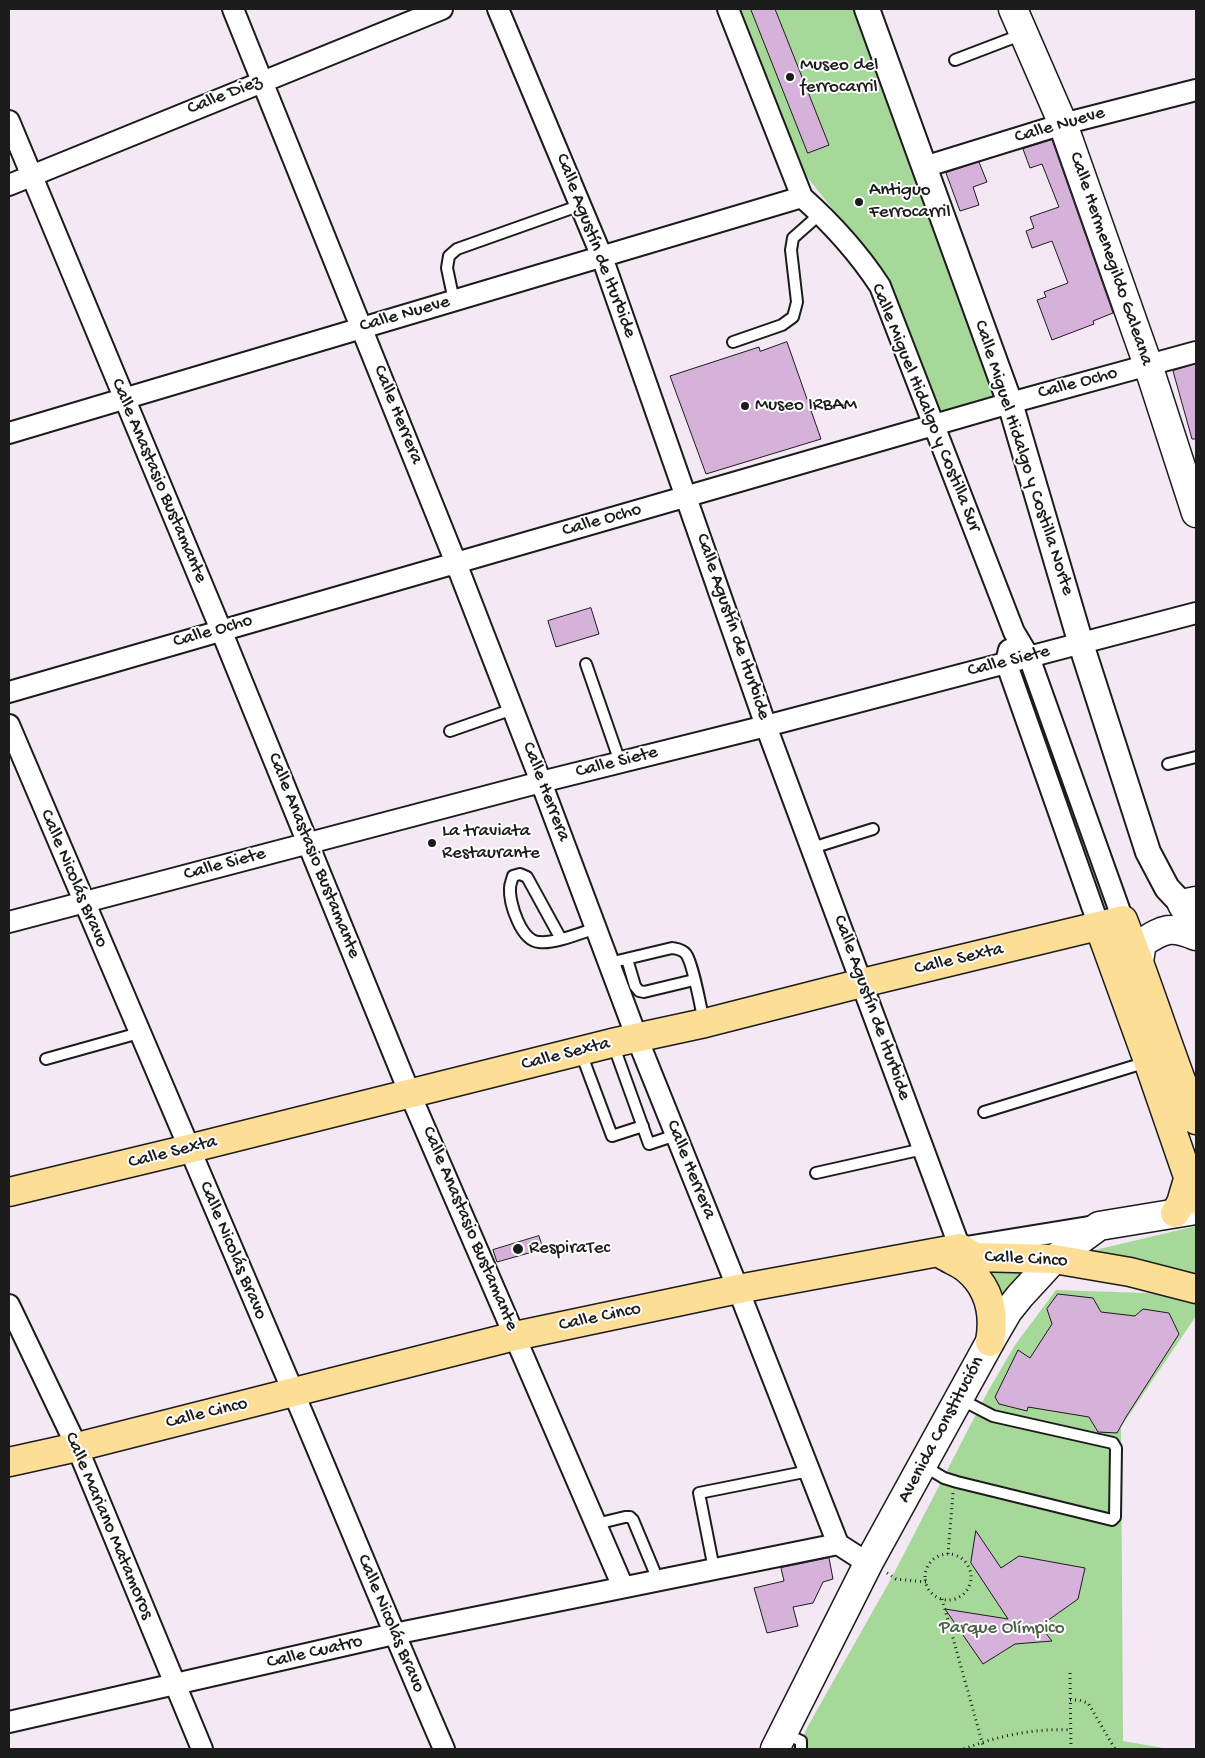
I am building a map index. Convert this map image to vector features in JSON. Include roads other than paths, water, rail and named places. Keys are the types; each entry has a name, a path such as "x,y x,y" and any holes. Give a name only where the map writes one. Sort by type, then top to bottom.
{"main road":[{"name":"Calle Hermenegildo Galeana","path":"1013,9 1063,124 1148,365 1196,513"},
{"path":"1189,902 1196,927"},
{"path":"1111,923 1139,961"},
{"path":"1111,923 1160,1058 1196,1120"},
{"name":"Calle Sexta","path":"9,1192 625,1040 705,1024 862,983 1111,923"},
{"path":"1189,1200 1139,961 1142,943 1164,930 1175,930 1196,936"},
{"name":"Avenida Constitución","path":"787,1744 869,1563 1008,1311 1054,1259 1099,1226 1189,1200"},
{"path":"954,1256 976,1278 990,1302 992,1315 990,1342"},
{"name":"Calle Cinco","path":"9,1462 77,1447 515,1336 738,1289 954,1256 1054,1259 1130,1272 1196,1289"}],"street":[{"name":"Calle Herrera","path":"233,9 456,563 596,928 618,961 625,1040 676,1135 838,1544"},
{"name":"Calle Diez","path":"9,185 442,9"},
{"name":"Calle Agustín de Iturbide","path":"498,9 602,258 766,726 922,1149 954,1256"},
{"name":"Calle Miguel Hidalgo y Costilla Sur","path":"728,9 802,197 820,214 872,274 880,286 1014,632 1029,657 1065,761 1111,923"},
{"name":"Calle Miguel Hidalgo y Costilla Norte","path":"867,9 1010,403 1081,644 1148,852 1167,888 1189,902"},
{"name":"Calle Nueve","path":"924,167 1063,124 1196,90"},
{"name":"Calle Anastasio Bustamante","path":"9,121 221,630 410,1094 623,1588"},
{"name":"Calle Nueve","path":"9,432 124,400 362,327 602,258 802,197"},
{"name":"Calle Ocho","path":"9,692 1010,403 1196,352"},
{"name":"Calle Siete","path":"9,922 1196,613"},
{"path":"1014,632 1006,662 1043,770 1111,923"},
{"name":"Calle Nicolás Bravo","path":"9,725 444,1749"},
{"path":"1043,770 1065,761"},
{"path":"954,1256 1099,1226"},
{"name":"Calle Mariano Matamoros","path":"9,1305 77,1447 174,1686 202,1749"},
{"path":"838,1544 869,1563"},
{"name":"Calle Cuatro","path":"9,1722 174,1686 394,1634 838,1544"}],"lane":[{"path":"955,60 1023,34"},
{"path":"454,301 446,268 448,256 457,249 581,205"},
{"path":"733,342 782,325 793,317 797,302 791,250 793,238 820,214"},
{"path":"586,664 620,762"},
{"path":"450,731 513,709"},
{"path":"1168,764 1196,756"},
{"path":"812,848 873,829"},
{"path":"561,939 527,877 520,874 513,876 510,887 511,903 525,934 532,940 539,942 561,939 596,928"},
{"path":"694,980 644,992 639,991 618,961 672,948 680,949 686,954 694,980 705,1024"},
{"path":"46,1060 139,1033"},
{"path":"625,1040 643,1126 649,1144 676,1135"},
{"path":"581,1052 612,1136 643,1126"},
{"path":"984,1112 1160,1058"},
{"path":"816,1173 922,1149"},
{"path":"924,1466 955,1484 1114,1520 1116,1513 1116,1448 1113,1443 993,1416 959,1398"},
{"path":"714,1569 699,1493 809,1471"},
{"path":"596,1524 630,1517 634,1520 658,1580"}],"place":[{"name":"Museo del ferrocarril","path":"790,77"},
{"name":"Antiguo Ferrocarril","path":"859,202"},
{"name":"Museo IRBAM","path":"745,406"},
{"name":"La traviata Restaurante","path":"432,843"},
{"name":"RespiraTec","path":"518,1249"}],"park label":[{"name":"Parque Olímpico","path":"1002,1629"}]}
